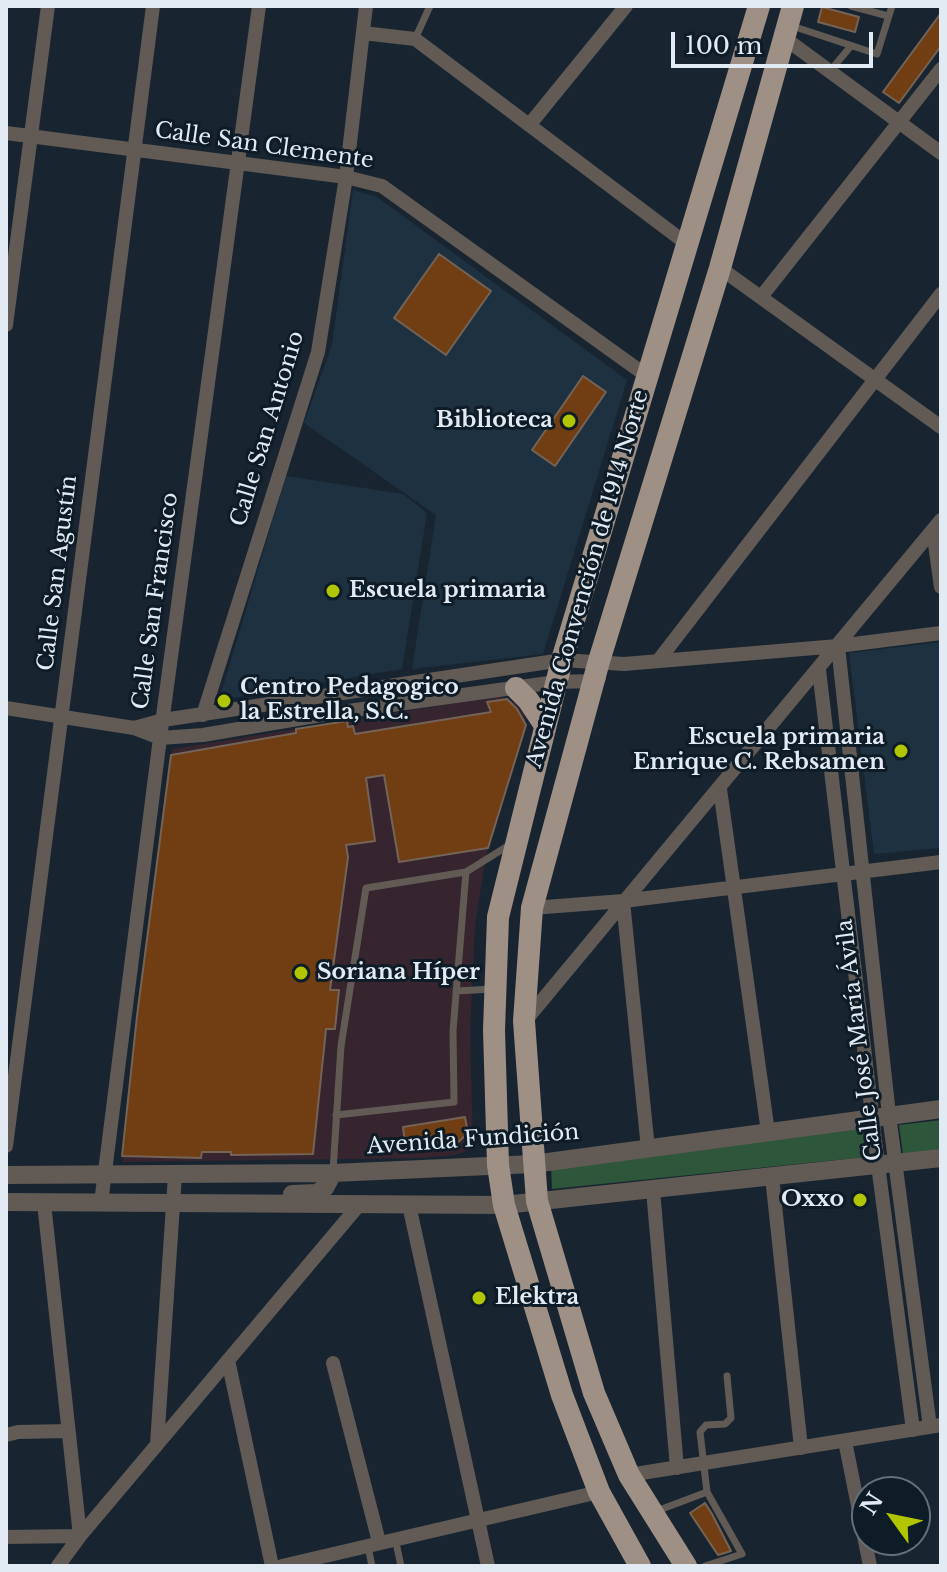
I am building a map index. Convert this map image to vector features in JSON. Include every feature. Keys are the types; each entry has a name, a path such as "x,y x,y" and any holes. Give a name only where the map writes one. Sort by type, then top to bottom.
{"main road":[{"name":"Avenida Convención de 1914 Norte","path":"640,1566 599,1492 562,1395 504,1205 498,1165 494,1030 498,917 562,660 754,9"},
{"name":"Avenida Convención de 1914 Norte","path":"686,1566 629,1475 594,1393 537,1201 524,1021 532,908 597,671 720,268 788,23"},
{"path":"516,688 544,724"}],"street":[{"path":"6,325 48,6"},
{"name":"Calle San Agustín","path":"6,1146 153,6"},
{"name":"Calle San Francisco","path":"101,1203 259,6"},
{"name":"Calle San Antonio","path":"203,715 318,352 346,177 366,6"},
{"path":"530,124 626,6"},
{"path":"788,23 830,71 941,153"},
{"path":"363,33 415,39 687,244"},
{"path":"761,297 941,69"},
{"name":"Calle San Clemente","path":"6,133 346,177 382,186 647,376"},
{"path":"720,268 941,427"},
{"path":"658,661 941,294"},
{"path":"937,525 941,587"},
{"path":"524,1021 937,525"},
{"path":"6,708 134,728 160,738 203,735 556,682 624,664 838,646 941,633"},
{"name":"Calle José María Ávila","path":"838,646 862,872 881,1116"},
{"path":"134,728 163,720 325,694 562,660 597,671 624,664"},
{"name":"Calle José María Ávila","path":"819,670 844,874 887,1164 913,1430"},
{"path":"325,694 327,714"},
{"path":"720,789 768,1132"},
{"path":"532,908 623,901 941,862"},
{"path":"623,901 648,1149"},
{"name":"Avenida Fundición","path":"6,1175 333,1173 533,1164 941,1109"},
{"path":"6,1202 504,1205 941,1158"},
{"name":"Calle José María Ávila","path":"887,1164 936,1426"},
{"path":"256,1205 285,1194 316,1193 325,1188 333,1173"},
{"path":"157,1444 175,1175"},
{"path":"772,1177 801,1448"},
{"path":"653,1190 677,1468"},
{"path":"44,1203 80,1536"},
{"path":"58,1566 359,1205"},
{"path":"409,1205 488,1566"},
{"path":"228,1360 272,1566"},
{"path":"333,1363 373,1543"},
{"path":"629,1475 936,1426"},
{"path":"6,1435 67,1431"},
{"path":"845,1441 870,1566"},
{"path":"282,1566 599,1492"},
{"path":"6,1537 80,1536"}],"lane":[{"path":"415,39 430,6"},
{"path":"851,6 888,16"},
{"path":"788,23 877,54 892,6"},
{"path":"830,71 851,46"},
{"path":"333,1173 341,1046 366,888 466,872 517,840"},
{"path":"336,1115 454,1102 453,1031 466,872"},
{"path":"456,991 495,989"},
{"path":"705,1566 742,1554 707,1492 702,1464 702,1428 725,1424 731,1418 727,1376"},
{"path":"651,1513 707,1492"},
{"path":"395,1538 401,1566"},
{"path":"372,1566 373,1543"}],"shaded area":[{"path":"353,190 377,197 627,380 543,654 412,669 436,515 304,423 332,345"},
{"name":"Escuela primaria","path":"286,476 403,494 427,513 402,669 219,700"},
{"name":"Escuela primaria Enrique C. Rebsamen","path":"941,642 941,848 874,854 849,653"},
{"path":"493,697 516,703 525,714 526,725 505,786 485,861 475,925 470,1031 473,1145 469,1150 455,1155 420,1158 122,1162 137,1016 172,749"}],"green space":[{"path":"941,1120 941,1149 903,1154 899,1125"},
{"path":"863,1127 866,1157 552,1189 551,1164"}],"building":[{"path":"822,7 859,17 855,32 818,22"},
{"path":"941,13 941,46 899,103 883,92"},
{"path":"439,254 491,291 446,355 394,318"},
{"name":"Biblioteca","path":"583,376 606,392 555,466 532,450"},
{"path":"507,699 526,725 488,848 399,862 384,775 366,778 375,841 346,845 348,857 330,990 339,990 335,1029 326,1029 313,1154 231,1155 231,1152 202,1152 201,1158 122,1156 171,755 347,721 348,727 353,726 355,734 491,712 487,702"},
{"path":"465,1117 468,1133 456,1144 416,1151 414,1140 405,1142 403,1127"},
{"path":"705,1503 731,1551 718,1555 690,1513"}],"place":[{"name":"Biblioteca","path":"569,421"},
{"name":"Escuela primaria","path":"333,591"},
{"name":"Centro Pedagogico la Estrella, S.C.","path":"224,701"},
{"name":"Escuela primaria Enrique C. Rebsamen","path":"901,751"},
{"name":"Soriana Híper","path":"301,973"},
{"name":"Oxxo","path":"860,1200"},
{"name":"Elektra","path":"479,1298"}]}
